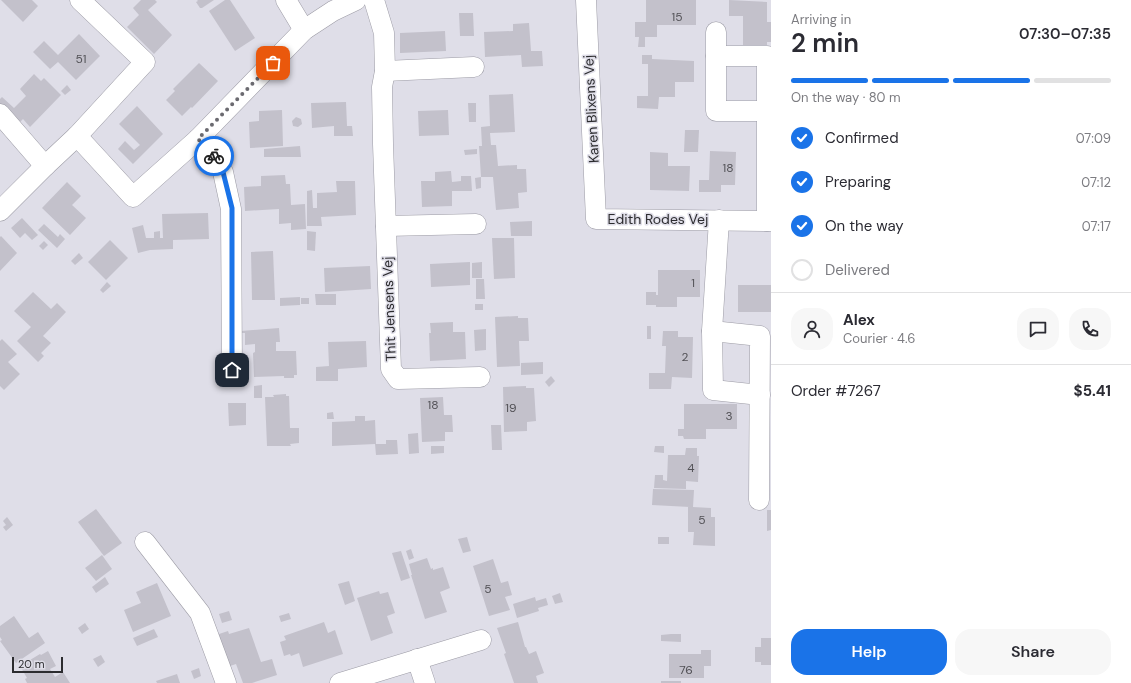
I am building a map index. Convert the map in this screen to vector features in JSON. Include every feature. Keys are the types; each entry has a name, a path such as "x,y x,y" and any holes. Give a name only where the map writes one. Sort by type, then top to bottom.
{"street":[{"path":"0,211 77,136 145,62 80,0"},
{"path":"286,0 304,30"},
{"path":"77,136 133,196 198,139 304,30 333,11 356,0"},
{"name":"Thit Jensens Vej","path":"374,0 384,33 385,71 382,88 391,369 398,379 480,377"},
{"name":"Karen Blixens Vej","path":"586,0 596,219"},
{"path":"716,32 716,111 767,111"},
{"name":"Edith Rodes Vej","path":"596,219 769,221 767,56 716,56"},
{"path":"385,71 474,67"},
{"path":"0,114 45,166"},
{"path":"198,139 213,155 223,172 232,208 232,370"},
{"name":"Edith Rodes Vej","path":"720,220 712,331 713,390 760,395"},
{"path":"386,226 476,224"},
{"path":"712,331 760,336 759,500"},
{"path":"145,542 200,614 226,683"},
{"path":"340,683 481,640"},
{"path":"417,659 425,683"}],"building":[{"path":"1,0 32,0 38,6 23,22"},
{"path":"141,0 155,0 157,2 148,10 172,35 154,54 127,27 139,15 133,8"},
{"path":"197,0 214,0 200,8 196,2 198,1"},
{"path":"225,0 230,0 255,38 235,51 209,11"},
{"path":"646,0 696,0 696,25 657,25 657,37 645,37 645,47 638,47 639,37 635,37 635,22 646,22"},
{"path":"729,0 767,2 767,22 771,22 771,42 767,42 767,45 743,45 743,16 729,16"},
{"path":"459,13 473,13 474,36 460,36"},
{"path":"529,23 531,51 542,51 543,66 522,67 521,55 485,57 484,32 513,31 513,24"},
{"path":"445,31 446,51 400,53 400,33"},
{"path":"79,34 100,56 76,80 58,62 50,69 33,52 44,41 58,55"},
{"path":"642,55 652,55 652,59 694,61 694,82 675,82 675,97 659,97 658,109 637,108 637,96 648,96 648,64 642,64"},
{"path":"199,63 218,81 192,108 191,107 182,116 166,100 175,91 173,89"},
{"path":"34,74 41,81 44,78 61,95 30,127 23,119 17,125 0,109 0,99 2,97 14,108 26,96 20,89"},
{"path":"67,85 71,90 65,95 61,91"},
{"path":"513,94 515,132 490,133 491,145 496,145 498,166 517,165 517,169 526,169 527,192 518,193 519,208 496,210 493,177 481,177 479,146 482,146 481,127 490,126 489,95"},
{"path":"346,102 347,126 352,126 353,136 334,136 334,126 312,128 311,103"},
{"path":"468,103 476,103 476,122 469,122"},
{"path":"137,106 163,134 133,164 118,149 125,141 134,150 140,145 119,124"},
{"path":"282,110 283,146 250,148 249,122 259,121 259,111"},
{"path":"448,110 449,135 419,136 418,111"},
{"path":"296,117 301,119 302,124 298,127 293,126 292,121"},
{"path":"685,130 699,130 698,152 684,152"},
{"path":"300,146 301,157 264,157 264,149"},
{"path":"477,149 477,154 465,155 464,150"},
{"path":"710,151 736,152 735,185 721,185 721,192 699,192 699,180 709,180"},
{"path":"650,152 668,153 668,166 690,166 689,191 650,190"},
{"path":"451,171 452,182 461,181 461,176 471,176 472,191 452,191 452,206 422,207 421,181 435,181 435,172"},
{"path":"285,175 286,184 290,184 291,205 305,204 306,229 291,230 291,223 279,224 279,209 245,211 244,187 261,186 261,176"},
{"path":"481,177 481,188 476,189 475,178"},
{"path":"336,181 355,181 356,215 321,217 322,226 307,226 307,191 312,190 313,208 317,208 317,193 337,192"},
{"path":"67,182 81,196 72,205 86,218 70,235 42,208"},
{"path":"208,213 209,239 173,240 173,249 150,250 138,253 132,228 143,225 146,238 154,238 154,232 160,231 160,238 163,238 162,214"},
{"path":"22,218 38,235 32,240 25,233 20,238 11,228"},
{"path":"532,221 532,236 511,236 510,222"},
{"path":"44,224 58,237 60,234 65,239 57,248 38,230"},
{"path":"307,231 316,232 315,251 307,250"},
{"path":"1,236 17,253 0,271 0,237"},
{"path":"492,238 514,238 515,278 494,279"},
{"path":"110,240 128,258 106,280 88,262"},
{"path":"44,241 48,245 43,250 39,246"},
{"path":"273,251 275,300 252,300 251,252"},
{"path":"79,253 83,258 75,265 71,261"},
{"path":"470,262 470,285 431,287 430,264"},
{"path":"482,262 482,278 472,278 472,263"},
{"path":"370,266 371,289 325,292 324,268"},
{"path":"658,270 700,270 700,297 677,297 677,307 656,307 656,305 646,305 646,292 656,292 656,295 658,295"},
{"path":"476,279 484,279 485,299 476,299"},
{"path":"107,282 111,286 103,293 100,290"},
{"path":"738,285 771,285 771,312 738,312"},
{"path":"33,292 51,309 57,303 66,312 43,336 51,343 41,353 44,356 38,362 17,341 31,327 14,311"},
{"path":"315,294 336,294 336,305 316,305"},
{"path":"300,297 300,305 280,306 280,298"},
{"path":"301,298 309,298 309,304 301,304"},
{"path":"475,304 483,304 483,310 475,310"},
{"path":"518,316 518,318 528,318 529,341 519,341 520,366 497,367 495,317"},
{"path":"453,322 453,332 465,332 466,359 430,361 430,323"},
{"path":"647,326 651,326 651,339 647,339"},
{"path":"279,328 280,342 276,342 276,351 296,351 297,375 294,375 294,378 284,378 284,376 254,377 253,353 255,352 255,344 245,345 245,333 241,333 241,331"},
{"path":"486,329 486,350 475,351 474,330"},
{"path":"663,331 678,331 678,337 693,337 692,378 672,377 671,389 649,389 649,373 665,373 666,346 662,346"},
{"path":"2,339 17,354 8,362 20,374 4,390 0,386 0,341"},
{"path":"366,341 367,367 338,369 338,381 316,381 316,367 329,366 328,342"},
{"path":"543,362 543,374 521,375 521,363"},
{"path":"551,376 555,381 549,387 545,382"},
{"path":"262,385 262,398 254,398 254,386"},
{"path":"526,386 526,388 534,388 536,421 527,422 527,431 504,432 503,387"},
{"path":"286,394 286,396 289,396 290,428 299,428 299,443 290,444 291,446 267,446 265,397 274,397 273,395"},
{"path":"443,397 444,415 452,415 453,432 445,432 445,441 422,442 420,398"},
{"path":"228,403 246,403 246,425 229,426"},
{"path":"684,404 737,404 737,429 706,429 706,439 684,439 683,436 678,436 678,429 684,429"},
{"path":"333,412 334,419 327,419 327,413"},
{"path":"355,416 365,416 365,421 375,420 376,444 386,444 386,440 397,440 398,454 376,455 375,444 332,446 332,422 355,421"},
{"path":"491,425 501,425 502,450 492,450"},
{"path":"418,433 419,453 409,454 408,434"},
{"path":"431,446 444,446 444,453 431,454"},
{"path":"655,446 664,446 664,453 654,452"},
{"path":"686,448 697,448 697,456 699,456 698,482 686,481 686,489 654,488 655,475 663,475 663,480 667,481 668,455 685,455"},
{"path":"653,489 694,490 693,507 711,508 711,517 715,517 715,546 693,545 694,532 688,532 688,507 690,507 652,505"},
{"path":"96,509 122,543 104,556 78,522"},
{"path":"767,510 771,510 771,530 767,531"},
{"path":"7,517 13,525 6,531 3,527 6,525 3,521"},
{"path":"467,537 471,551 463,553 458,539"},
{"path":"658,537 669,537 669,544 658,544"},
{"path":"411,549 414,558 409,560 406,551"},
{"path":"401,551 410,578 401,581 392,553"},
{"path":"102,555 112,569 96,581 85,568"},
{"path":"427,558 431,569 433,568 433,570 443,567 450,588 440,592 447,612 425,619 409,564"},
{"path":"493,559 501,583 508,581 512,595 505,597 510,610 489,616 473,566"},
{"path":"105,577 109,584 96,593 92,587"},
{"path":"349,581 355,601 345,605 338,584"},
{"path":"157,583 171,616 133,632 124,610 141,603 136,592"},
{"path":"379,591 380,594 388,592 395,613 387,616 393,633 371,641 357,598"},
{"path":"560,593 563,602 555,604 552,596"},
{"path":"535,597 536,601 546,598 548,605 538,608 539,611 517,618 513,604"},
{"path":"229,611 232,620 222,623 219,614"},
{"path":"289,613 291,619 281,622 279,616"},
{"path":"14,616 29,638 38,632 45,643 16,663 0,641 2,640 0,637 0,626"},
{"path":"324,622 328,633 335,630 343,654 303,667 299,653 291,656 290,654 284,656 280,642 286,640 284,636"},
{"path":"518,622 525,647 529,654 536,651 544,673 536,676 538,683 514,683 504,654 506,653 497,628"},
{"path":"85,623 89,629 82,634 78,628"},
{"path":"249,628 261,662 272,659 277,675 252,683 243,683 236,664 227,667 216,635 228,631 229,634"},
{"path":"154,629 158,637 137,646 133,638"},
{"path":"681,634 681,642 661,641 661,635"},
{"path":"761,638 771,638 771,665 761,665 761,662 755,662 755,647 761,647"},
{"path":"701,650 711,650 711,666 704,666 704,678 669,678 669,654 701,654"},
{"path":"48,651 56,666 50,669 55,677 63,672 70,683 27,683 25,679 27,678 20,666"},
{"path":"101,655 105,662 98,667 93,659"},
{"path":"199,668 201,676 194,679 191,671"},
{"path":"177,674 180,683 157,683 156,681"},
{"path":"661,681 681,681 681,683 661,683"}],"way so far":[{"path":"214,156 198,139 273,63"}],"route":[{"path":"214,156 223,172 232,208 232,370"}]}
